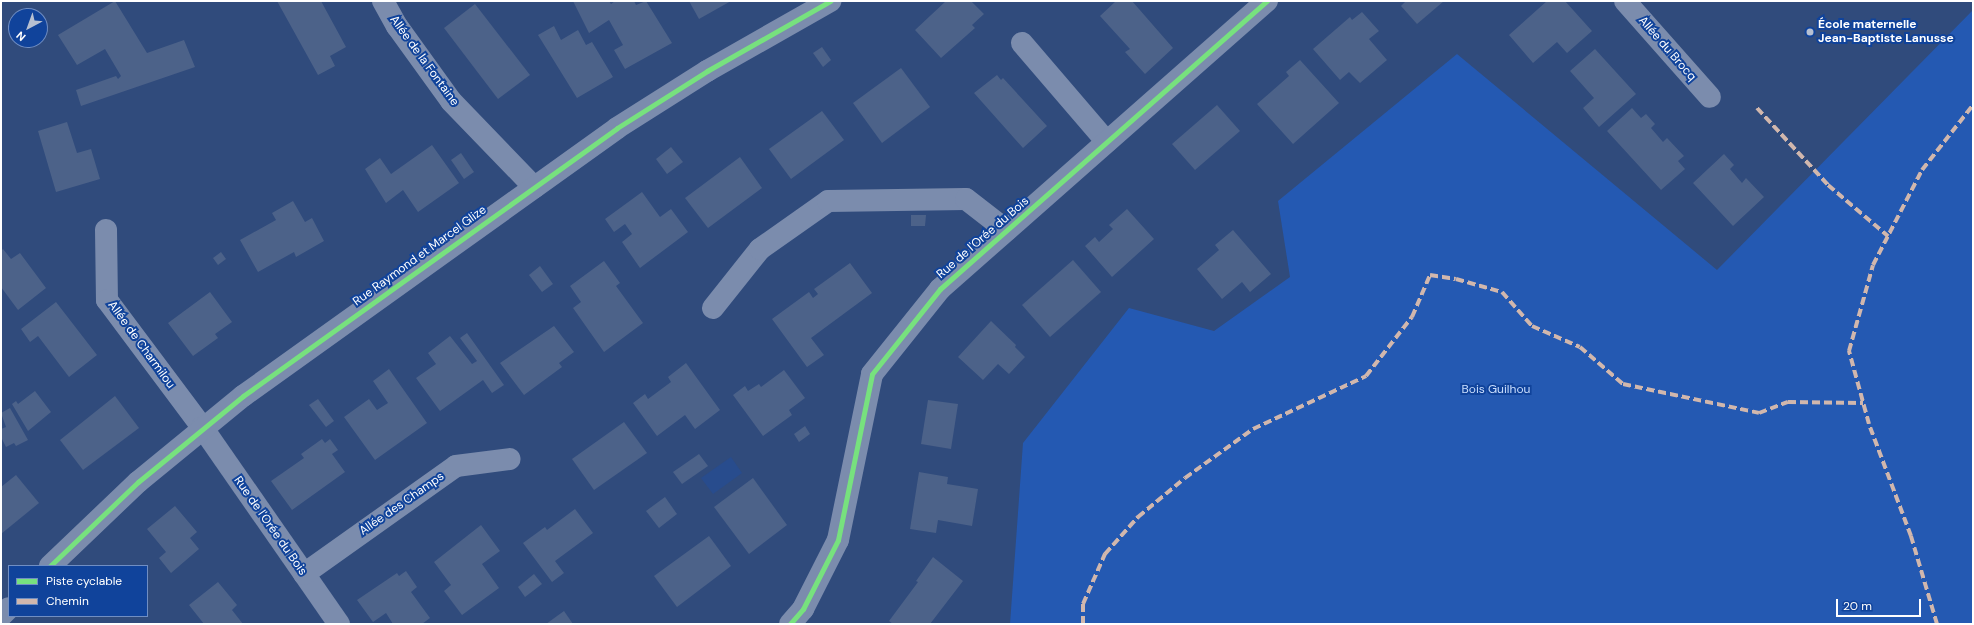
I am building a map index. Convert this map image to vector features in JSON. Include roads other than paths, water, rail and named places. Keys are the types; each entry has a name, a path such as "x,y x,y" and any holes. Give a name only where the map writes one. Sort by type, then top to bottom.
{"street":[{"name":"Allée de la Fontaine","path":"383,1 397,26 451,101 534,187"},
{"name":"Rue Raymond et Marcel Glize","path":"51,565 127,492 202,427 242,396 617,128 707,71 830,1"},
{"name":"Rue de l'Orée du Bois","path":"790,624 803,609 838,540 872,374 940,289 1267,1"},
{"name":"Allée du Brocq","path":"1625,1 1710,97"},
{"path":"1022,43 1106,142"},
{"path":"713,308 760,249 828,201 966,200 1006,230"},
{"name":"Allée de Charmilou","path":"106,230 107,300 202,427"},
{"name":"Rue de l'Orée du Bois","path":"202,427 340,624"},
{"name":"Allée des Champs","path":"304,574 456,466 510,459"}],"place":[{"name":"École maternelle Jean-Baptiste Lanusse","path":"1810,32"}],"park label":[{"name":"Bois Guilhou","path":"1496,390"}]}
